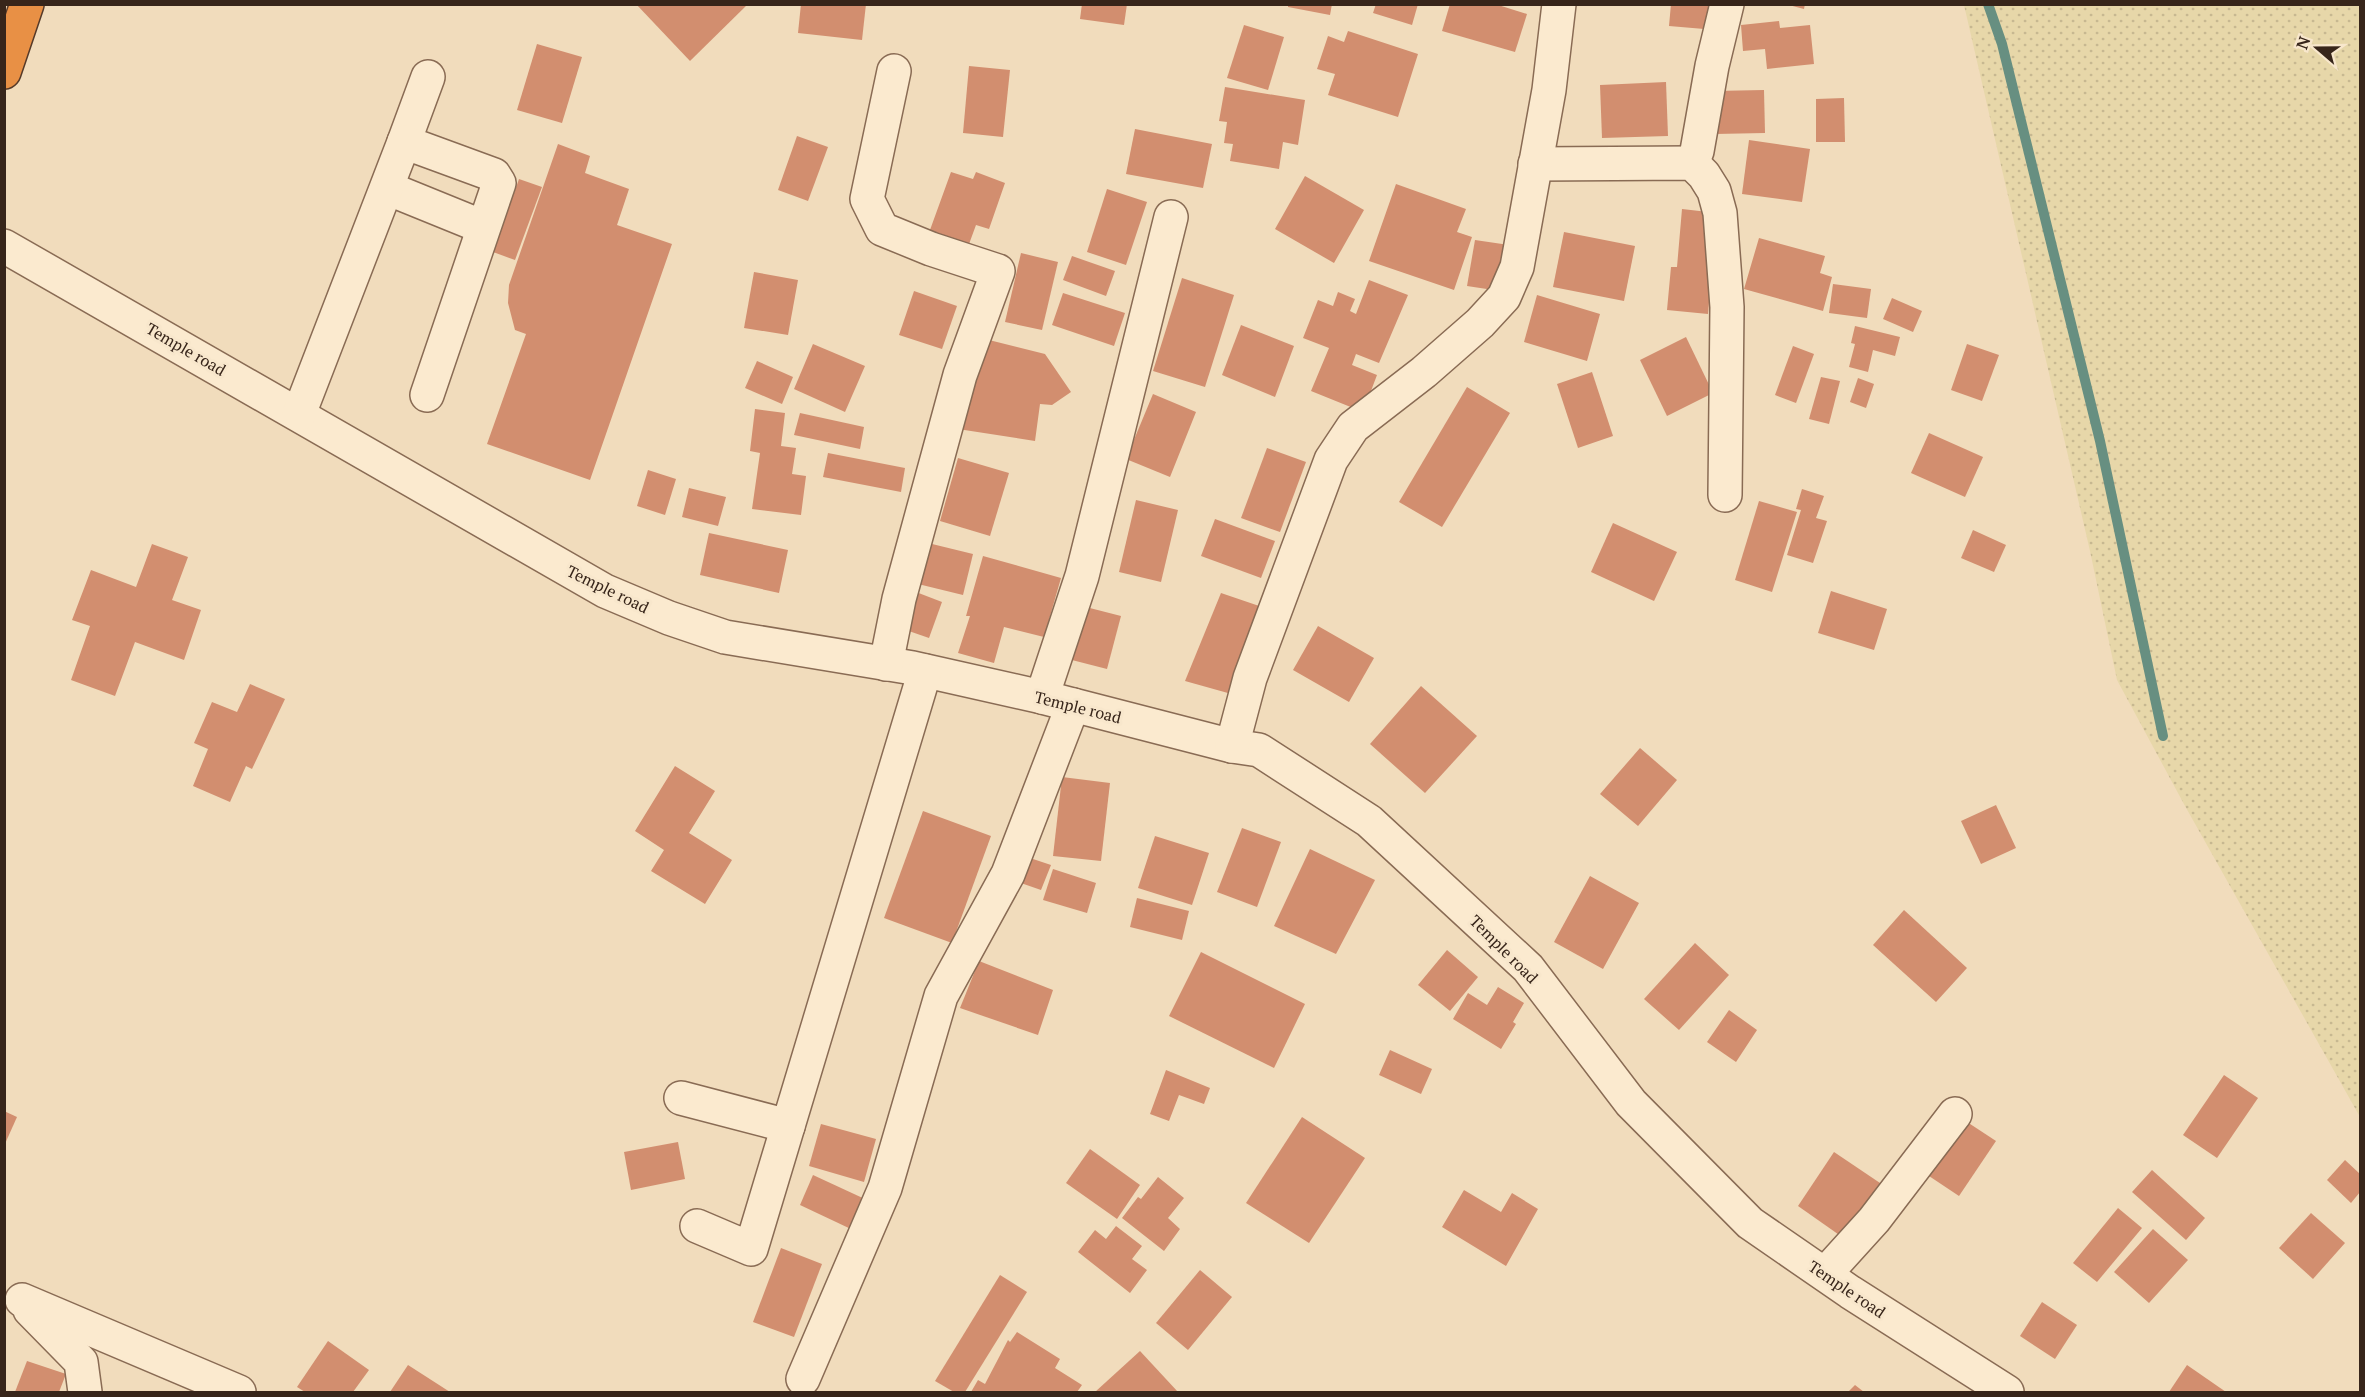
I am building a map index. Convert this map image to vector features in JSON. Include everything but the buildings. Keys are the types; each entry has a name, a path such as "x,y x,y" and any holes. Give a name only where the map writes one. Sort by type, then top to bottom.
{"highway":[{"path":"4,72 27,4"}],"street":[{"path":"1232,746 1250,678 1331,460 1353,427 1424,372 1472,330 1504,297 1517,267 1549,90 1559,4"},
{"path":"1692,163 1727,4"},
{"path":"886,664 899,599 960,375 998,271 931,249 882,229 867,199 894,71"},
{"path":"299,414 428,77"},
{"path":"404,142 494,175 499,183 427,395"},
{"path":"1535,164 1692,163 1704,175 1714,192 1720,213 1727,307 1725,495"},
{"path":"387,188 483,227"},
{"path":"1042,697 1082,576 1171,217"},
{"name":"Temple road","path":"4,246 615,596 669,618 725,637 925,671 1042,697 1232,746 1259,750 1369,821 1528,968 1631,1103 1750,1223 1825,1275 2007,1392"},
{"path":"697,1226 751,1248 925,671"},
{"path":"803,1379 885,1188 941,996 1008,874 1073,705"},
{"path":"681,1098 788,1125"},
{"path":"1825,1275 1874,1220 1955,1113"},
{"path":"13,1297 81,1362 85,1392"},
{"path":"13,1297 239,1392"}],"shaded area":[{"path":"1964,5 2360,5 2360,1117 2185,806 2117,680 2090,551"}],"waterway":[{"path":"1988,4 2002,44 2100,441 2163,736"}]}
